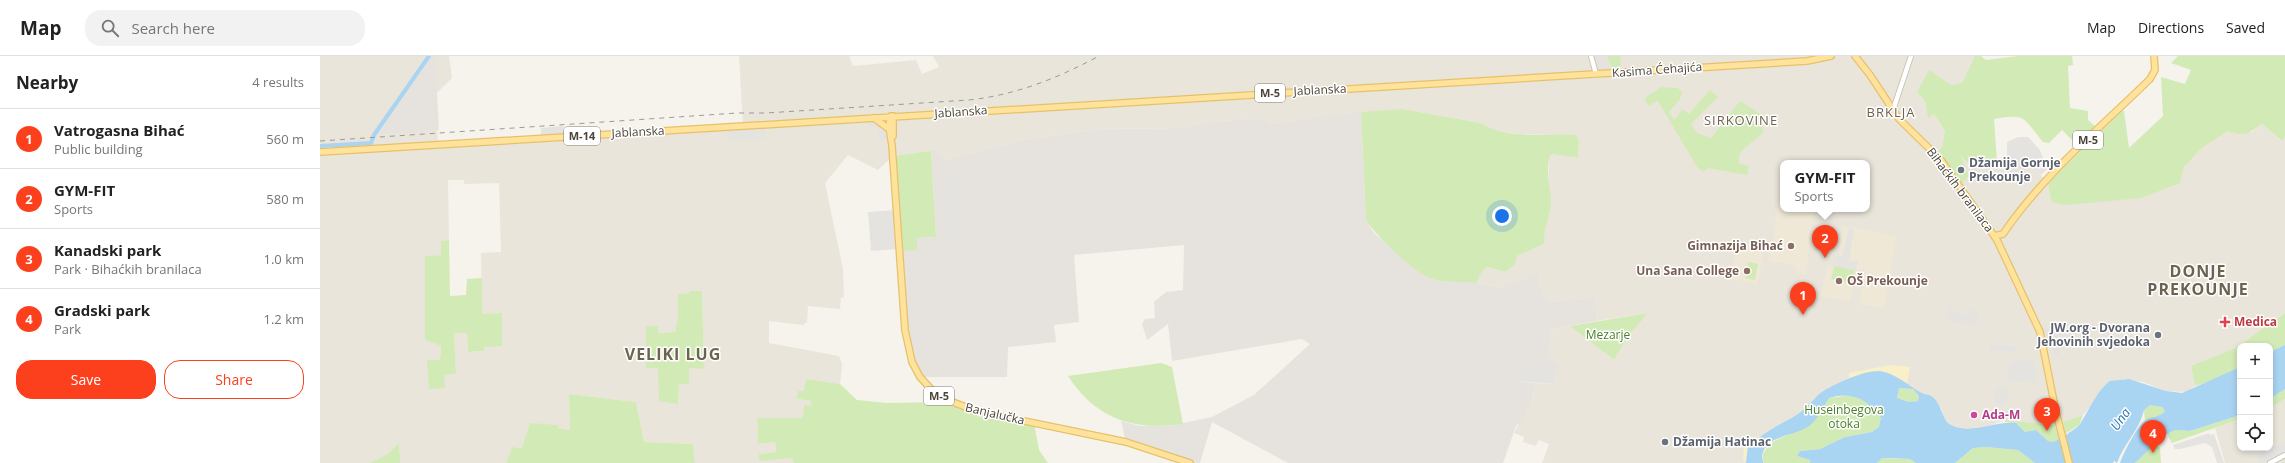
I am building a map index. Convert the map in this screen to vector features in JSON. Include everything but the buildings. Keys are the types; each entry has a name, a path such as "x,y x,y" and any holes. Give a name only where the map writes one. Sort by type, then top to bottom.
{"main road":[{"name":"Kasima Ćehajića","path":"1599,73 1807,61 1831,56"},
{"name":"Bihaćkih branilaca","path":"1855,56 1902,123 1940,160 1994,236 2003,252 2040,332 2060,428 2069,463"},
{"name":"M-5","path":"2004,234 2018,212 2043,184 2150,79 2155,70 2154,56"},
{"name":"Jablanska","path":"320,152 1599,73"},
{"name":"M-5","path":"892,116 889,129 892,146"},
{"name":"M-5","path":"892,116 892,146"},
{"path":"871,118 884,124 889,129"},
{"name":"Banjalučka","path":"892,146 905,330 912,362 920,377 931,389 945,400 976,411 1126,442 1190,463"},
{"name":"Bihaćkih branilaca","path":"2003,252 2004,234"},
{"path":"1994,236 2004,234"}],"street":[{"path":"1591,56 1599,73"},
{"path":"1893,110 1910,56"},
{"path":"2270,463 2285,455"}],"shaded area":[{"path":"320,56 449,56 452,78 436,94 438,148 743,126 739,56 849,56 853,66 916,60 922,74 939,67 933,56 1975,56 1962,83 1951,85 1925,101 1928,117 1934,114 1945,131 1942,147 1937,152 1946,162 1959,154 1969,164 1997,163 2001,159 2004,167 2025,158 2048,183 2051,202 2180,183 2184,167 2202,148 2228,131 2252,132 2262,124 2281,141 2285,136 2285,313 2242,343 2237,343 2237,347 2235,348 2191,366 2195,386 2186,392 2166,391 2143,382 2123,379 2096,397 2095,401 2083,415 2055,425 2005,420 1985,427 1963,429 1949,425 1944,418 1941,408 1927,394 1921,393 1892,375 1849,378 1826,390 1814,398 1806,409 1778,428 1766,433 1749,450 1746,463 1542,463 1549,444 1539,440 1535,446 1523,442 1524,437 1514,433 1533,398 1535,383 1552,384 1548,358 1551,329 1570,326 1614,360 1629,335 1647,313 1597,321 1595,296 1585,299 1548,302 1538,282 1538,274 1503,288 1476,283 1483,270 1488,267 1505,272 1517,256 1544,244 1544,232 1551,198 1548,190 1549,160 1551,154 1578,158 1579,142 1576,135 1519,134 1492,130 1481,123 1402,109 1273,124 1261,118 1213,122 1183,128 1100,129 1017,141 948,160 941,156 940,150 893,156 878,170 848,155 825,183 843,269 844,297 841,298 840,309 808,306 807,322 803,325 769,321 769,343 839,356 842,364 840,384 806,379 804,391 797,399 811,401 811,406 803,418 757,418 758,444 775,442 776,452 759,454 793,458 794,463 695,463 693,444 644,442 636,402 569,394 570,430 558,428 558,425 522,448 512,447 506,463 320,463","holes":["448,180 464,180 464,184 499,183 501,252 481,253 482,315 502,313 484,347 484,351 468,352 467,333 454,333 456,374 444,375 428,360 440,360 441,346 427,341 425,256 441,255 441,241 449,240","690,291 702,291 704,368 689,368 679,384 678,404 658,368 647,368 646,326 657,326 658,333 675,332 678,316 678,294 690,293"]},
{"path":"427,56 435,56 439,130 370,135"},
{"path":"1591,56 1607,56 1613,72 1596,74"},
{"path":"1361,112 1366,220 1374,233 1419,271 1434,280 1476,283 1503,288 1538,273 1538,282 1548,302 1585,299 1595,296 1597,321 1551,329 1548,358 1558,364 1546,363 1537,372 1518,381 1535,383 1533,397 1522,421 1516,426 1503,463 1288,463 1212,422 1200,463 1190,463 1126,442 1121,421 1140,426 1169,426 1212,417 1254,395 1310,344 1302,339 1172,361 1168,324 1147,340 1142,324 1145,319 1155,318 1154,302 1166,292 1183,290 1184,245 1074,255 1079,322 1054,325 1056,342 1008,347 1007,377 920,377 908,349 899,251 917,238 936,237 931,151 940,150 941,156 948,160 1017,141 1100,129 1183,128 1213,122 1261,118 1273,124"},
{"path":"869,121 875,121 885,128 887,139 879,140 876,126 869,126"},
{"path":"765,125 766,139 727,140 726,127"},
{"path":"563,126 564,137 541,138 541,128"},
{"path":"2018,137 2028,137 2040,150 2047,169 2041,175 2030,164 2014,180 2004,167 2007,159 2007,142"},
{"path":"961,183 965,240 946,241 943,184"},
{"name":"Gimnazija Bihać","path":"1777,201 1780,201 1780,212 1814,212 1806,275 1798,273 1793,265 1768,261 1775,231"},
{"path":"896,210 899,249 871,251 868,212"},
{"path":"1843,226 1896,236 1884,308 1859,304 1865,268 1856,270 1850,302 1821,296 1827,265 1834,266 1838,259"},
{"path":"1849,228 1854,229 1849,260 1858,262 1856,270 1834,266 1838,256 1842,256"},
{"name":"Una Sana College","path":"1735,247 1764,253 1757,284 1732,279"},
{"path":"1950,304 1951,311 1969,316 1971,308 1979,310 1976,325 1947,320"},
{"path":"2061,325 2062,342 2059,356 2051,353 2050,336 2043,337 2042,329"},
{"path":"1990,344 2016,346 2015,353 1989,350"},
{"path":"2033,360 2038,382 2032,383 2031,381 2018,382 2007,380 2010,362"},
{"path":"1546,363 1558,364 1554,384 1518,381 1519,371 1537,372"},
{"path":"2008,388 2008,397 2003,403 1995,403 1995,389"},
{"path":"2285,399 2285,463 2225,463 2215,428 2237,420 2237,451 2273,451 2273,406"},
{"path":"2209,433 2210,435 2214,434 2224,463 2217,463 2212,447 2205,443 2180,449 2175,449 2173,445"},
{"path":"2285,444 2285,455 2270,463 2259,463 2259,451 2273,451 2273,446"}],"green space":[{"path":"1607,56 1620,56 1621,66 1612,69"},
{"path":"1975,56 1981,56 1986,60 2018,56 2072,56 2073,65 2068,66 2070,108 2088,111 2088,120 2096,127 2081,141 2071,139 2062,130 2049,143 2043,142 2027,123 2019,117 1994,119 1997,163 1969,164 1960,155 1969,176 1962,183 1937,152 1942,147 1945,131 1934,114 1928,118 1925,101 1917,92 1929,70 1951,85 1962,83"},
{"path":"2178,56 2285,56 2285,136 2282,141 2262,124 2246,134 2228,131 2202,148 2184,167 2180,183 2141,198 2066,205 2051,202 2048,183 2122,111 2124,111 2129,148 2163,116 2161,77 2185,84 2191,70 2171,63"},
{"path":"1661,87 1678,88 1682,92 1680,99 1669,112 1674,120 1683,109 1689,114 1710,90 1718,97 1691,124 1697,133 1711,138 1740,101 1763,116 1763,133 1740,152 1738,163 1749,166 1747,175 1708,168 1703,172 1697,167 1658,101 1648,106 1645,98"},
{"path":"1402,109 1481,123 1503,132 1515,134 1576,135 1579,142 1578,158 1551,154 1549,159 1548,175 1551,203 1544,244 1517,256 1515,264 1505,272 1488,267 1483,270 1476,283 1450,282 1435,280 1427,277 1387,245 1366,220 1361,112"},
{"path":"931,151 936,237 917,238 917,250 899,251 893,156"},
{"path":"449,240 450,296 466,295 467,279 482,278 482,314 502,313 502,346 484,347 484,351 468,352 467,333 454,333 456,374 444,375 445,388 429,389 427,360 440,360 441,346 427,341 425,338 425,256 441,255 441,241"},
{"path":"1748,262 1758,264 1755,280 1745,278"},
{"path":"1834,266 1855,270 1852,284 1831,279"},
{"path":"690,291 702,291 704,369 689,368 689,384 679,384 678,404 659,401 658,368 646,368 646,326 658,326 658,333 675,332 678,316 678,294 690,293"},
{"name":"Mezarje","path":"1648,313 1629,335 1614,360 1570,326"},
{"path":"2285,313 2285,345 2273,351 2273,343 2242,343"},
{"path":"2237,347 2237,368 2195,386 2191,366"},
{"path":"1161,363 1172,367 1183,424 1148,426 1117,419 1091,403 1079,391 1068,376"},
{"path":"806,379 840,384 857,400 887,403 943,402 983,418 1008,418 1034,423 1039,450 1048,463 794,463 792,458 759,461 759,454 776,452 775,442 758,444 757,418 803,418 804,405 811,406 811,401 797,399 798,391 804,391"},
{"path":"1899,388 1913,389 1919,396 1918,401 1909,402 1897,398"},
{"path":"2285,389 2285,399 2273,406 2273,397"},
{"path":"569,394 636,402 644,442 693,444 695,463 506,463 512,447 522,448 530,423 558,425 558,428 570,430"},
{"name":"Huseinbegova otoka","path":"1851,395 1865,401 1875,410 1881,418 1880,427 1872,432 1845,437 1820,449 1800,451 1797,456 1810,460 1810,463 1763,463 1763,453 1770,444 1805,426 1818,413 1829,398"},
{"path":"2150,405 2162,407 2165,411 2158,417 2145,420 2144,410"},
{"path":"2083,415 2079,425 2065,434 2063,422"},
{"path":"2237,416 2237,420 2172,443 2167,434 2175,430 2190,431"},
{"path":"2005,420 2055,425 2059,439 2054,442 2048,441 2036,430 2025,432 2016,423 2005,422"},
{"path":"2156,441 2160,448 2161,463 2135,463"},
{"path":"399,443 400,463 370,463 388,454"},
{"path":"1986,447 2018,450 2035,463 1955,463 1973,448"},
{"path":"1882,458 1910,459 1916,463 1877,463"}],"sand":[{"path":"1890,365 1910,367 1907,383 1880,371 1849,378 1849,373"},
{"path":"1760,434 1751,446 1749,445 1746,462 1743,460 1744,447 1740,444 1743,438 1750,443"}],"water":[{"path":"2285,345 2285,389 2273,397 2273,379 2273,351"},
{"name":"Una","path":"2237,368 2237,416 2190,431 2175,430 2163,436 2135,463 2120,463 2127,446 2139,427 2146,420 2163,413 2165,411 2162,407 2150,405 2144,410 2139,424 2123,449 2117,463 2114,461 2113,463 2035,463 2018,450 1986,447 1973,448 1955,463 1916,463 1910,459 1882,458 1877,463 1810,463 1810,460 1797,456 1800,451 1820,449 1845,437 1872,432 1879,427 1881,418 1876,411 1864,401 1852,396 1837,396 1829,398 1818,417 1809,426 1769,443 1762,455 1763,463 1746,463 1748,445 1751,446 1760,436 1798,414 1825,390 1851,378 1873,371 1890,374 1921,393 1931,396 1938,403 1945,419 1951,425 1966,429 2016,423 2025,432 2036,430 2048,441 2054,442 2078,426 2097,395 2110,381 2129,379 2166,391 2182,393","holes":["1899,388 1913,389 1919,396 1918,401 1909,402 1897,398"]}],"waterway":[{"path":"320,146 371,143 374,135 429,56"}],"railway":[{"path":"320,141 737,113 766,113 969,100 986,98 1020,90 1052,78 1099,56"}],"place":[{"name":"Džamija Gornje Prekounje","path":"1961,170"},
{"name":"Gimnazija Bihać","path":"1791,246"},
{"name":"GYM-FIT","path":"1825,258"},
{"name":"Una Sana College","path":"1747,271"},
{"name":"OŠ Prekounje","path":"1839,281"},
{"name":"Vatrogasna Bihać","path":"1803,315"},
{"name":"Medica","path":"2225,322"},
{"name":"JW.org - Dvorana Jehovinih svjedoka","path":"2158,335"},
{"name":"Ada-M","path":"1974,415"},
{"name":"Kanadski park","path":"2047,431"},
{"name":"Džamija Hatinac","path":"1665,442"},
{"name":"Gradski park","path":"2153,453"}],"district":[{"name":"BRKLJA","path":"1891,112"},
{"name":"SIRKOVINE","path":"1741,120"},
{"name":"DONJE PREKOUNJE","path":"2198,280"},
{"name":"VELIKI LUG","path":"673,354"}]}
